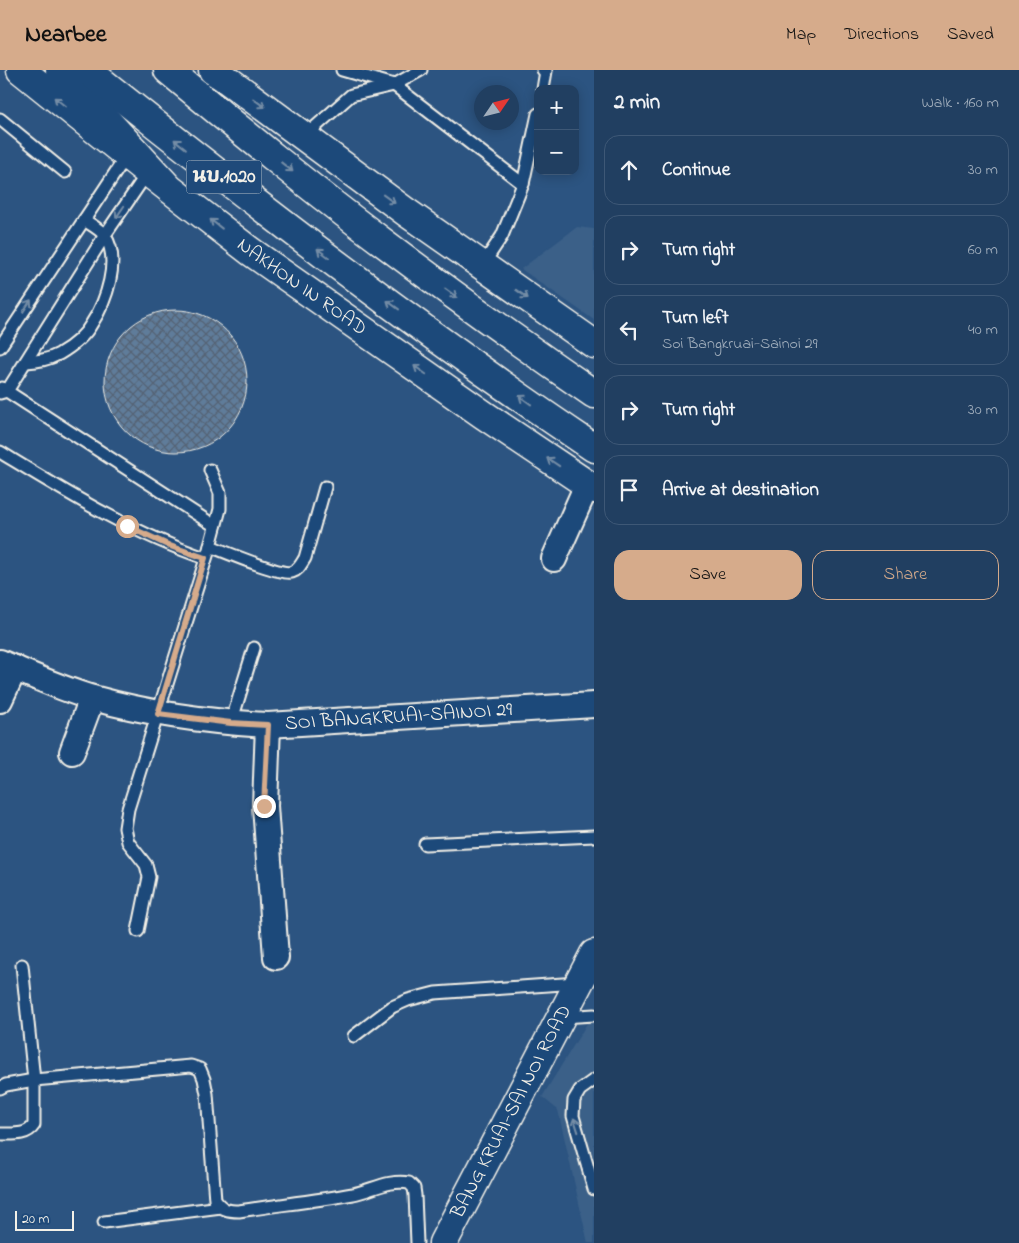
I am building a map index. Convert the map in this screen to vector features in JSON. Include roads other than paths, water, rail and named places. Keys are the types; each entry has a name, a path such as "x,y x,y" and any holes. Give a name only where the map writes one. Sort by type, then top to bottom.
{"main road":[{"name":"NAKHON IN ROAD","path":"21,70 258,256 591,487"},
{"path":"60,70 158,179"},
{"name":"NAKHON IN ROAD","path":"87,70 184,147 362,282 547,417 594,448"},
{"name":"นบ.1020","path":"168,70 259,145 384,243 594,394"},
{"path":"216,71 482,266 594,344"},
{"name":"BANG KRUAI-SAI NOI ROAD","path":"446,1241 594,954"}],"street":[{"path":"554,559 591,487"},
{"path":"0,700 7,665"},
{"name":"SOI BANGKRUAI-SAINOI 29","path":"7,665 92,698 158,714 231,723 268,725 594,705"},
{"path":"72,752 92,698"},
{"path":"268,725 264,806 276,957"}],"lane":[{"path":"342,70 394,85 523,184"},
{"path":"304,137 351,95 394,85 421,70"},
{"path":"543,70 546,71 544,85"},
{"path":"0,119 65,172"},
{"path":"482,266 502,236 523,184 535,130"},
{"path":"0,347 127,155"},
{"path":"158,179 105,235 26,362 2,390 215,526"},
{"path":"26,362 46,360 59,354 75,342 92,325 104,300 109,285 112,265 111,252 105,235 84,220"},
{"path":"0,452 81,502 127,526 170,546 205,558"},
{"path":"138,931 149,877 146,865 128,842 125,828 128,809 220,509 220,493 210,470"},
{"path":"210,546 272,569 287,573 293,572 299,568 305,558 324,487"},
{"path":"231,723 254,648"},
{"path":"425,844 594,836"},
{"path":"0,1134 25,1132 31,1130 34,1125 34,1080 22,965"},
{"path":"354,1036 392,1007 408,1000 435,993 579,983"},
{"path":"561,1017 594,1016"},
{"path":"0,1088 6,1085 34,1080 191,1066 200,1068 207,1094 216,1200 220,1207 228,1211 239,1211 361,1192 401,1181 409,1183 414,1188 417,1243"},
{"path":"594,1080 580,1090 574,1100 573,1116 588,1146 594,1189"},
{"path":"104,1222 220,1207"}]}
